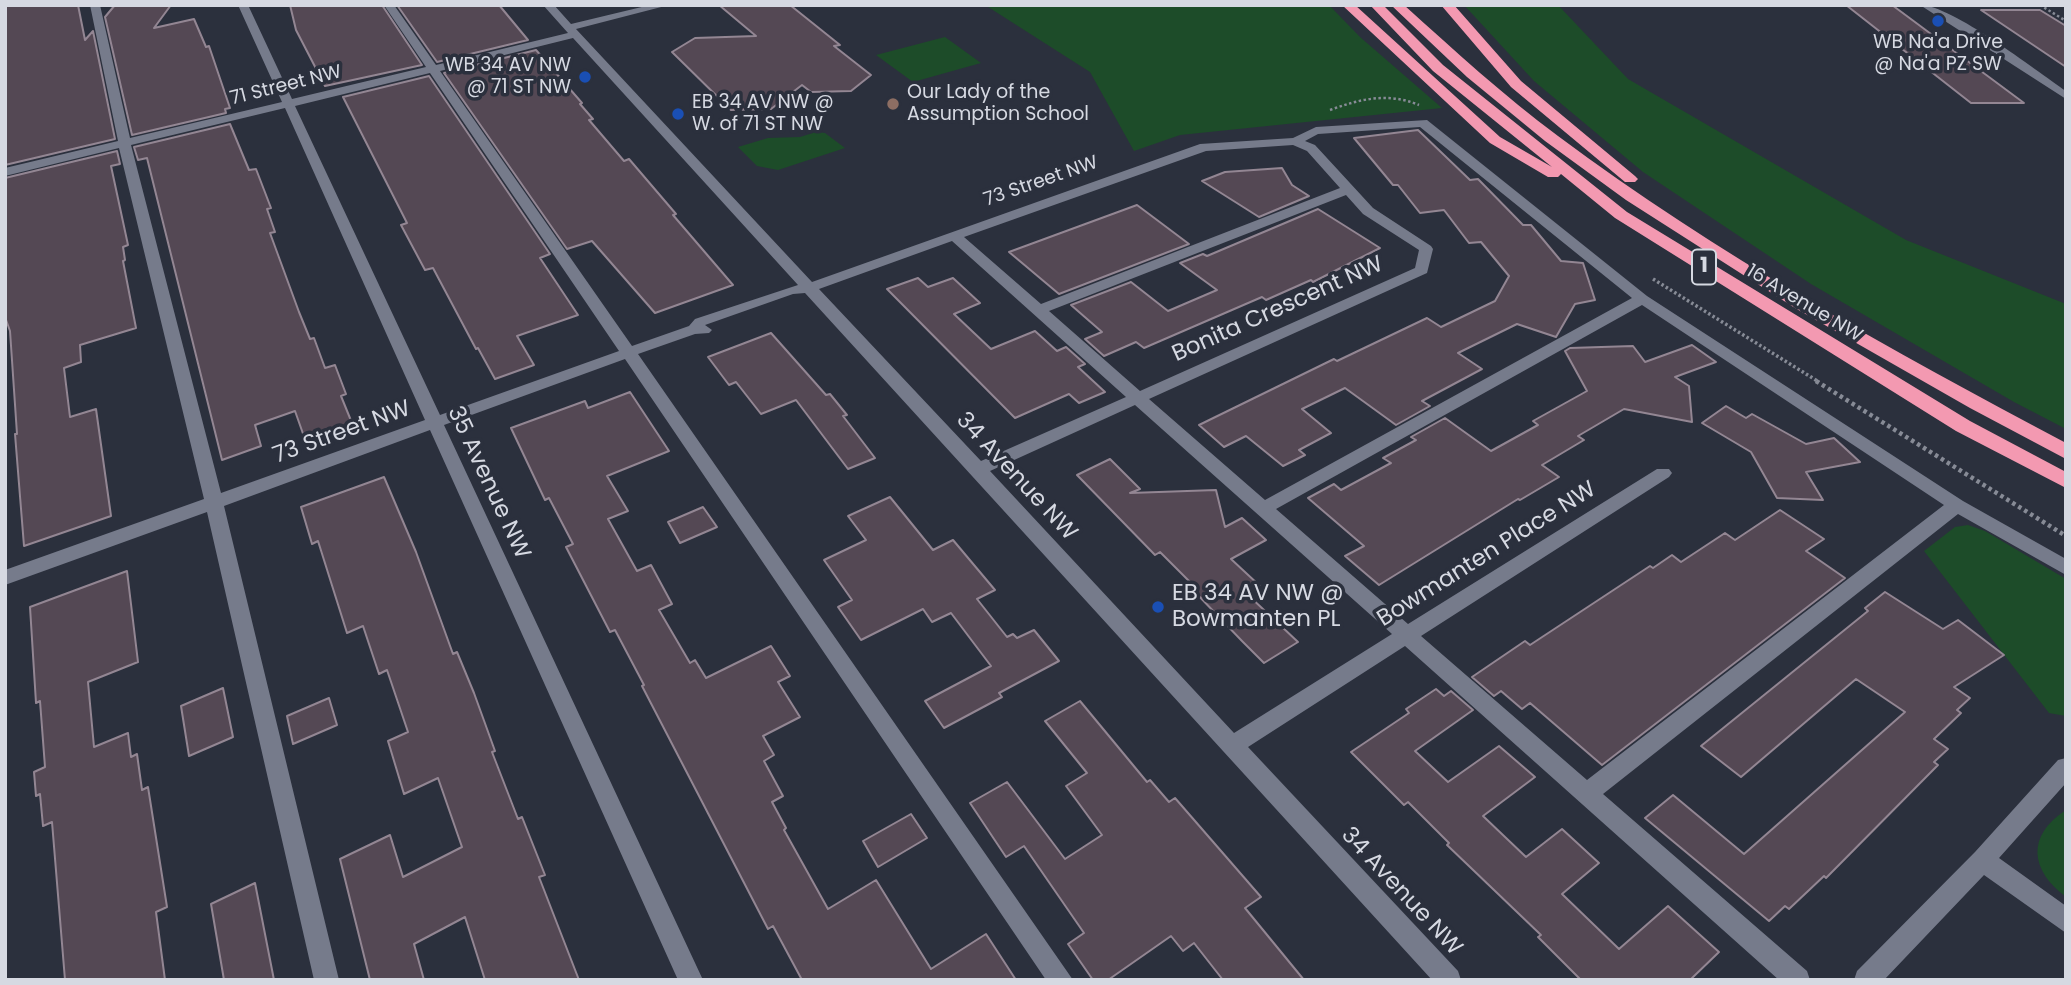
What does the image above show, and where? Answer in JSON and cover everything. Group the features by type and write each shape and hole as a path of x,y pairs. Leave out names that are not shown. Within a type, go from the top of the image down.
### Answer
{"highway":[{"path":"1348,5 1495,140 1621,215"},
{"name":"16 Avenue NW","path":"1376,5 1438,68 1621,215 1963,426 2066,481"},
{"name":"16 Avenue NW","path":"1397,5 1463,67 1527,121 1664,219 1849,335 2066,451"},
{"path":"1447,5 1516,84 1594,152 1665,205 1857,331 2066,451"}],"street":[{"path":"95,5 124,144 214,504 327,980"},
{"name":"35 Avenue NW","path":"243,5 691,980"},
{"path":"389,5 1061,980"},
{"name":"34 Avenue NW","path":"548,5 1449,980"},
{"name":"71 Street NW","path":"5,172 433,69 664,5"},
{"path":"1925,5 1960,25 2066,96"},
{"path":"1946,5 1960,25"},
{"name":"73 Street NW","path":"5,578 694,329 706,330 799,299 808,288 1203,147 1295,141 1316,131 1423,123 1642,299 1957,505 2066,568"},
{"name":"Bonita Crescent NW","path":"977,470 1422,270 1426,249 1368,211 1311,148 1295,141"},
{"path":"1039,310 1347,190"},
{"path":"953,235 1798,980"},
{"path":"1264,508 1642,299"},
{"name":"Bowmanten Place NW","path":"1231,746 1663,473"},
{"path":"1587,793 1957,505"},
{"path":"1866,980 1983,860 2066,767"},
{"path":"1983,860 2066,921"}],"path":[{"path":"2040,5 2066,22"},
{"path":"1326,111 1354,101 1383,96 1408,100 1421,106"},
{"path":"1645,274 2066,536"}],"green space":[{"path":"985,5 1329,5 1360,37 1442,108 1180,135 1134,151 1090,72"},
{"path":"1464,5 1558,5 1628,79 1906,240 2066,304 2066,429 2014,402 1811,284 1643,172 1534,81"},
{"path":"945,37 981,63 913,82 876,55"},
{"path":"816,132 825,133 845,148 778,170 757,166 738,147 768,138 800,137"},
{"path":"1968,525 1985,531 2066,579 2066,716 2049,713 1924,551 1955,527"},
{"path":"2066,810 2066,897 2045,876 2038,853 2044,831"}],"building":[{"path":"5,5 78,5 85,40 93,31 115,139 5,165"},
{"path":"115,5 171,5 154,28 194,19 206,47 209,46 230,108 225,109 226,113 132,135 105,17"},
{"path":"290,5 382,5 422,65 325,86 296,30"},
{"path":"397,5 499,5 528,40 437,62"},
{"path":"719,5 790,5 840,45 834,46 871,75 851,91 811,92 802,85 771,109 731,110 672,52 695,38 756,36"},
{"path":"1846,5 1892,5 2024,103 1971,103"},
{"path":"1981,10 2040,10 2066,26 2066,67"},
{"path":"536,50 582,103 580,104 593,119 589,120 624,161 629,159 733,285 655,313 592,241 567,249 444,73"},
{"path":"429,76 550,254 540,258 578,315 517,336 534,365 495,379 433,268 425,270 401,225 407,223 343,97"},
{"path":"230,124 249,170 256,169 271,208 267,209 275,232 270,233 310,339 314,338 325,368 335,365 346,394 341,396 354,428 307,445 295,411 255,425 261,446 222,460 147,158 138,160 134,147"},
{"path":"1418,130 1470,180 1478,179 1523,225 1531,225 1561,261 1583,263 1595,300 1575,304 1556,337 1517,324 1458,353 1482,369 1422,401 1430,406 1396,425 1345,388 1302,409 1331,433 1299,450 1305,455 1283,466 1246,436 1224,447 1199,425 1334,359 1337,361 1427,318 1441,327 1495,301 1509,276 1481,242 1469,243 1444,210 1420,213 1354,138"},
{"path":"117,151 120,164 111,166 128,245 123,247 123,261 136,328 80,345 81,362 64,368 70,417 96,409 111,516 24,546 10,331 5,317 5,178"},
{"path":"1282,168 1292,185 1309,196 1259,217 1202,181 1225,172"},
{"path":"1137,205 1189,244 1059,294 1009,252"},
{"path":"1318,209 1380,248 1313,282 1311,280 1266,300 1262,297 1144,348 1136,342 1104,356 1085,339 1102,332 1071,305 1131,282 1168,311 1217,290 1180,263 1203,254 1207,256"},
{"path":"918,278 928,287 953,278 980,303 954,314 991,349 1035,331 1057,351 1066,347 1085,364 1078,367 1105,392 1079,403 1069,394 1015,418 887,289"},
{"path":"771,333 826,395 830,394 875,458 848,469 796,400 761,414 736,382 729,385 708,357"},
{"path":"1692,345 1716,362 1675,377 1689,386 1692,422 1624,409 1578,436 1584,440 1542,465 1559,477 1518,499 1379,585 1345,556 1364,546 1308,498 1334,484 1341,490 1391,463 1383,458 1416,440 1411,437 1445,418 1491,451 1538,425 1533,421 1587,391 1565,351 1570,348 1633,346 1645,362"},
{"path":"630,392 669,451 607,476 628,511 608,519 637,571 651,565 672,604 659,610 690,663 695,660 706,678 771,646 790,676 778,682 800,717 763,736 774,755 764,761 783,796 772,802 786,828 784,830 828,909 876,880 931,969 986,934 1016,980 802,980 773,926 768,929 615,630 610,632 566,547 573,544 549,498 545,500 511,428 585,401 588,408"},
{"path":"1726,406 1746,418 1752,414 1806,444 1834,438 1860,462 1806,472 1823,500 1777,498 1751,452 1702,423"},
{"path":"1110,459 1140,489 1130,493 1216,490 1225,527 1242,518 1266,540 1231,559 1260,586 1247,594 1298,642 1264,663 1195,592 1198,590 1160,552 1155,555 1077,475"},
{"path":"384,477 416,552 453,654 457,652 474,693 495,751 492,752 518,819 522,817 545,875 539,877 579,980 485,980 465,917 414,944 424,980 370,980 340,859 390,835 403,877 462,847 438,778 404,794 388,741 408,732 387,670 379,674 363,626 347,633 318,541 312,544 301,507"},
{"path":"890,497 933,550 953,540 995,590 977,599 1007,637 1013,634 1017,638 1034,630 1059,661 999,693 1002,697 944,728 925,701 991,666 951,613 932,622 923,609 861,640 838,607 852,600 824,560 866,540 848,516"},
{"path":"703,507 717,527 680,543 668,522"},
{"path":"1780,510 1824,539 1806,551 1845,578 1602,765 1530,703 1522,709 1501,691 1494,696 1472,677 1525,641 1530,645 1650,566 1653,568 1672,555 1681,562 1725,533 1735,540"},
{"path":"127,571 138,662 88,682 94,747 128,733 131,757 137,754 142,790 148,787 167,907 156,912 165,980 65,980 52,822 43,826 40,794 36,796 34,772 45,767 40,701 36,703 30,607"},
{"path":"1885,592 1943,629 1958,620 2004,655 1954,687 1970,698 1957,710 1961,713 1934,739 1948,749 1934,762 1938,765 1826,878 1824,876 1789,909 1785,906 1769,921 1645,818 1673,795 1744,854 1905,712 1856,679 1741,777 1701,746 1868,611 1865,608"},
{"path":"223,688 233,737 189,756 181,706"},
{"path":"1436,689 1444,696 1451,691 1473,710 1415,751 1448,782 1499,746 1535,777 1483,816 1526,857 1562,829 1599,863 1562,894 1619,949 1668,906 1719,952 1690,980 1581,980 1538,937 1541,935 1447,845 1449,843 1408,802 1404,805 1351,752 1409,713 1406,709"},
{"path":"329,698 337,725 293,744 287,716"},
{"path":"1080,701 1147,782 1150,780 1169,802 1175,798 1261,897 1245,908 1304,980 1223,980 1194,943 1183,951 1171,936 1108,980 1093,980 1068,944 1084,933 1024,846 1006,857 970,803 1007,782 1065,859 1102,835 1066,786 1087,773 1045,721"},
{"path":"911,814 927,838 878,867 863,841"},
{"path":"255,883 274,980 224,980 211,904"}],"place":[{"name":"WB Na'a Drive @ Na'a PZ SW","path":"1938,21"},
{"name":"WB 34 AV NW @ 71 ST NW","path":"585,77"},
{"name":"Our Lady of the Assumption School","path":"893,104"},
{"name":"EB 34 AV NW @ W. of 71 ST NW","path":"678,114"},
{"name":"EB 34 AV NW @ Bowmanten PL","path":"1158,607"}]}
